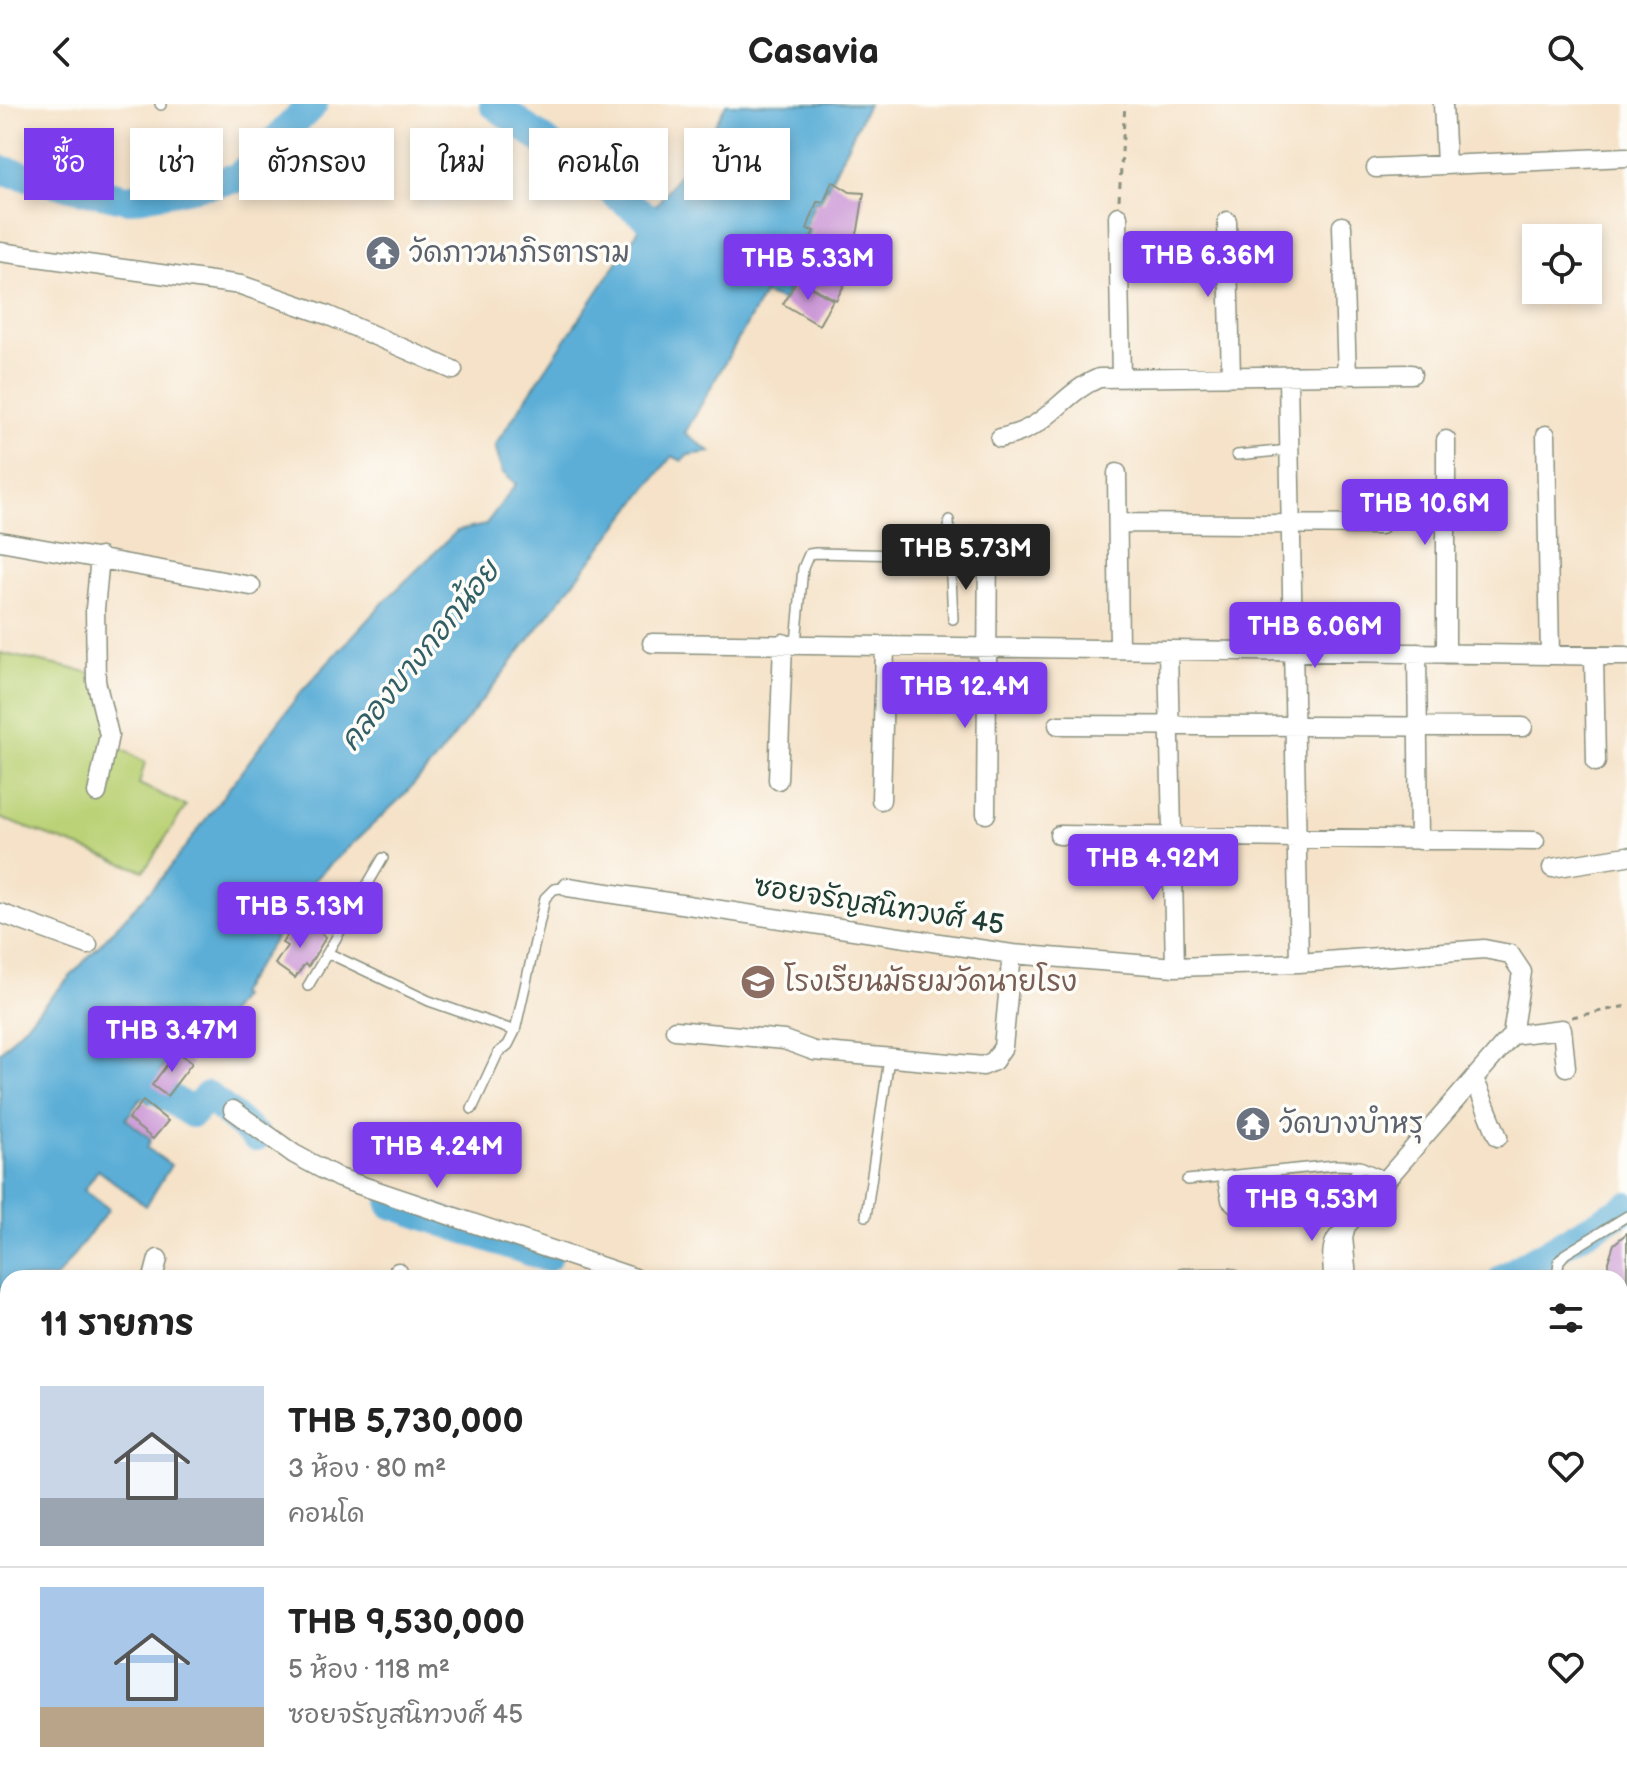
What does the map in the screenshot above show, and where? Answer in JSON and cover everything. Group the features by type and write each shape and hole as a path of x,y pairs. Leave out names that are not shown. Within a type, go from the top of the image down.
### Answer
{"street":[{"path":"1443,104 1446,164"},
{"path":"1376,168 1627,157"},
{"path":"1118,216 1121,378"},
{"path":"1227,221 1231,376"},
{"path":"1342,226 1347,376"},
{"path":"0,252 241,285 327,315 453,370"},
{"path":"1000,438 1031,430 1099,378 1288,378 1412,374"},
{"path":"1288,378 1299,963"},
{"path":"1546,435 1550,655"},
{"path":"1446,440 1446,654"},
{"path":"1117,473 1119,649"},
{"path":"1118,523 1380,525"},
{"path":"986,814 988,538"},
{"path":"0,541 251,586"},
{"path":"97,793 109,735 96,681 95,609 100,557"},
{"path":"652,643 1627,656"},
{"path":"778,780 789,643"},
{"path":"881,800 885,647"},
{"path":"1168,650 1175,967"},
{"path":"1417,653 1419,840"},
{"path":"1594,656 1596,762"},
{"path":"1058,725 1523,727"},
{"path":"1059,835 1535,841"},
{"path":"1552,868 1627,856"},
{"name":"ซอยจรัญสนิทวงศ์ 45","path":"568,887 1012,954 1175,967 1299,963 1500,950 1510,954 1522,972 1512,1035"},
{"path":"0,913 88,945"},
{"path":"675,1030 784,1040 814,1051 983,1066 994,1061 1005,1035 1012,954"},
{"path":"1333,1270 1332,1252 1336,1237 1343,1234 1512,1035 1562,1029 1566,1067"},
{"path":"1474,1078 1498,1137"},
{"path":"233,1110 294,1154 339,1178 611,1270"},
{"path":"1343,1234 1346,1270"},
{"path":"155,1270 158,1259"}],"lane":[{"path":"1237,455 1289,450"},
{"path":"949,520 953,619"},
{"path":"789,643 803,568 809,554 950,556"},
{"path":"308,986 383,858"},
{"path":"472,1109 498,1053 508,1045 515,1031 545,898 554,889 568,887"},
{"path":"328,953 429,1001 515,1031"},
{"path":"866,1216 889,1059"},
{"path":"1187,1180 1360,1166 1388,1178"},
{"path":"1222,1177 1227,1202 1238,1212 1303,1210 1332,1201 1345,1189 1360,1166"},
{"path":"1559,1270 1565,1254 1627,1216"}],"path":[{"path":"1118,216 1125,104"}],"green space":[{"path":"0,653 106,676 120,748 145,762 139,784 186,806 144,871 0,818"}],"water":[{"name":"คลองบางกอกน้อย","path":"726,104 868,104 821,200 815,201 805,228 811,231 793,274 796,276 783,301 764,294 685,433 711,452 688,455 682,461 672,456 434,762 402,797 316,878 238,994 241,996 199,1055 181,1042 151,1084 157,1089 149,1103 142,1097 126,1119 151,1139 147,1148 171,1165 146,1206 98,1170 84,1190 109,1209 62,1270 0,1270 0,1052 162,878 300,693 384,602 457,531 485,525 516,484 502,472 495,445 648,216 660,200 668,200 668,189 684,168 684,200 790,200 790,128 713,128"}],"building":[{"path":"832,181 850,192 864,193 858,230 844,274 804,251 814,231 807,229 817,202 824,202"},
{"path":"809,256 848,278 836,300 796,278"},
{"path":"797,280 833,300 819,325 783,304"},
{"path":"308,924 326,937 308,967 305,964 295,978 275,964 287,946 282,943 291,930 300,936"},
{"path":"177,1051 192,1063 167,1096 152,1085"},
{"path":"143,1101 168,1121 153,1139 128,1119"},
{"path":"1627,1233 1627,1270 1608,1270 1614,1244"}],"waterway":[{"path":"0,170 127,199 238,178 313,104"},
{"path":"494,104 679,241"},
{"path":"124,1067 192,1113 208,1096 256,1137"},
{"path":"392,1204 547,1257"},
{"path":"1518,1270 1627,1207"}],"place":[{"name":"วัดภาวนาภิรตาราม","path":"383,253"},
{"name":"โรงเรียนมัธยมวัดนายโรง","path":"758,982"},
{"name":"วัดบางบำหรุ","path":"1253,1124"}]}
